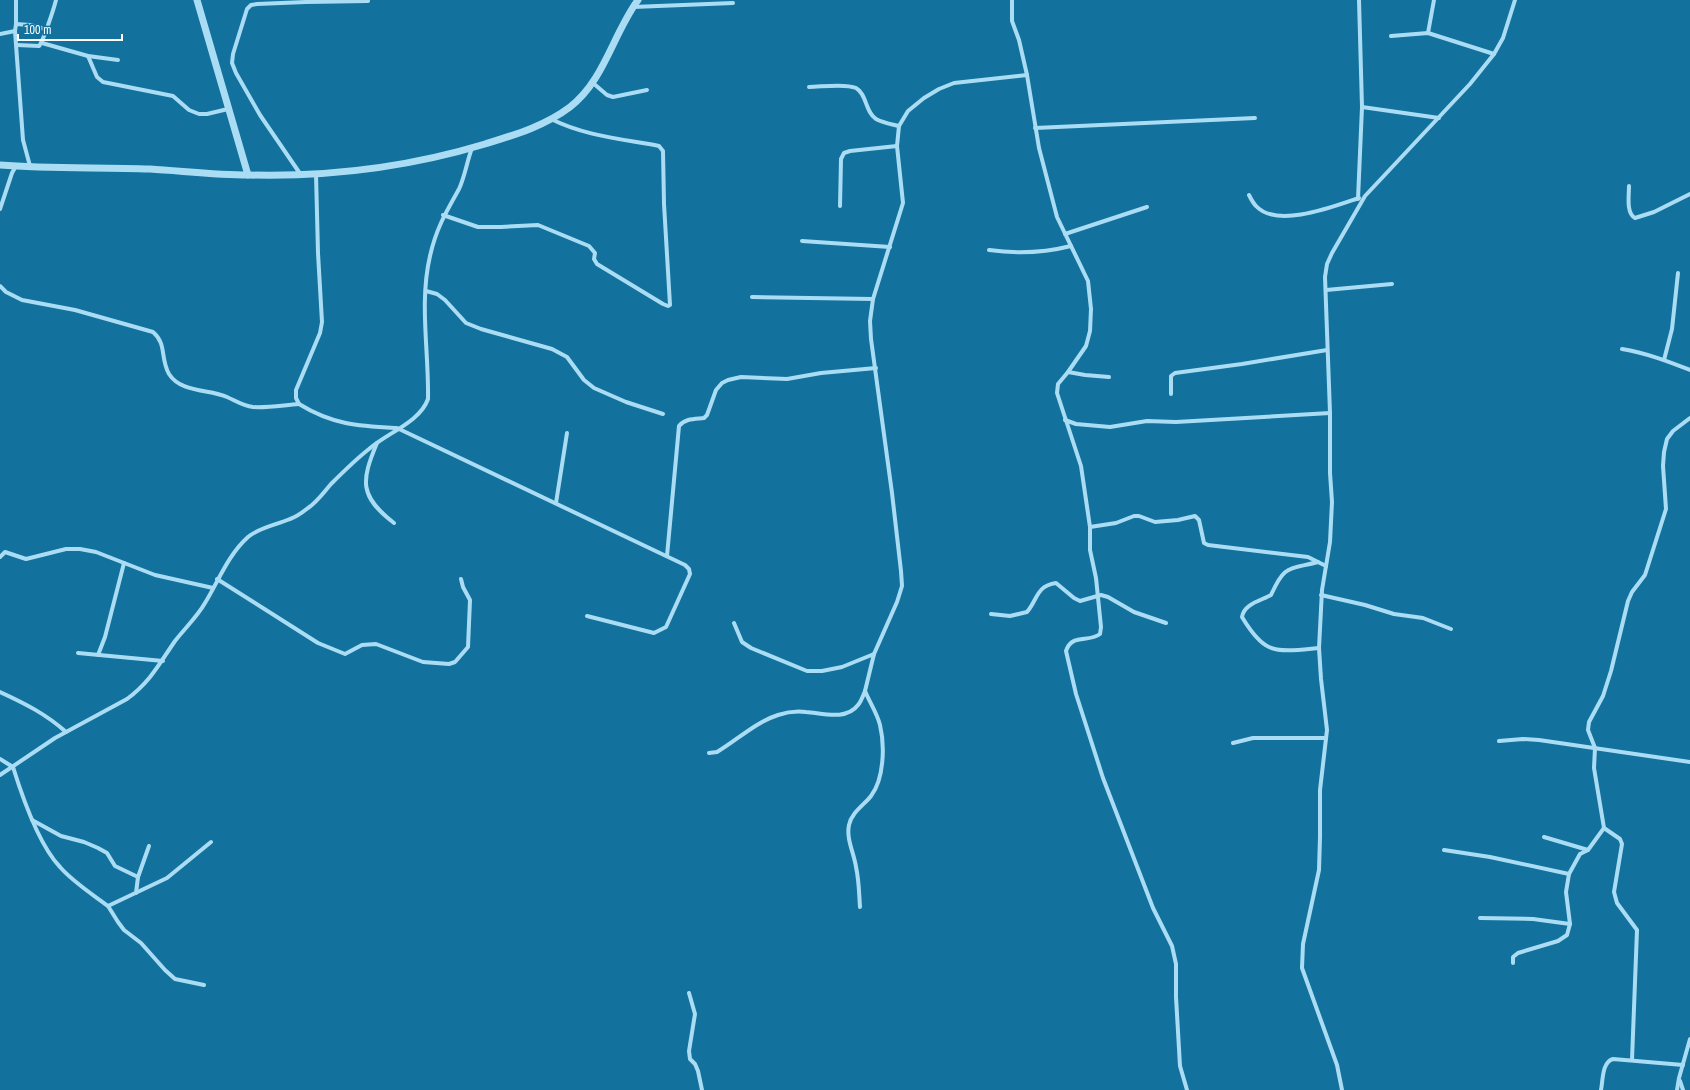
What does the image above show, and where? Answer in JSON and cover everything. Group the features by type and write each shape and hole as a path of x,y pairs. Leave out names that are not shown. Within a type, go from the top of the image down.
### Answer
{"street":[{"path":"16,0 15,31 23,140 30,166"},
{"path":"42,43 45,29 56,0"},
{"path":"197,0 248,175"},
{"path":"0,165 151,169 248,175 301,175 405,164 472,148 528,130 551,119 570,107 593,83 619,31 638,0"},
{"path":"1012,0 1012,20 1019,40 1035,128 1057,217 1088,281 1091,309 1090,331 1086,346 1058,384 1057,393 1081,466 1090,527 1090,550 1098,597 1100,634 1096,638 1074,640 1068,644 1066,651 1076,694 1103,778 1153,908 1172,946 1176,964 1176,997 1180,1066 1187,1090"},
{"path":"1358,199 1362,107 1359,0"},
{"path":"1428,33 1434,0"},
{"path":"1342,1090 1332,1051 1302,968 1303,944 1319,870 1320,790 1327,730 1319,648 1321,595 1330,542 1332,502 1325,278 1327,264 1366,196 1470,84 1494,54 1503,38 1515,0"},
{"path":"301,175 260,115 236,73 232,63 233,54 247,9 251,5 256,4 368,1"},
{"path":"633,7 733,3"},
{"path":"16,24 30,25 45,29"},
{"path":"0,34 15,31"},
{"path":"1390,36 1428,33 1494,54"},
{"path":"17,45 38,46 42,43 88,56 118,60"},
{"path":"88,56 97,77 103,82 173,96 189,110 199,114 207,114 228,109"},
{"path":"709,753 717,752 761,723 777,715 791,712 829,715 844,714 852,711 859,705 865,691 874,654 897,602 902,586 892,493 870,321 873,299 903,202 897,146 899,126 908,111 939,88 954,84 1026,75"},
{"path":"593,83 607,95 613,97 647,90"},
{"path":"810,87 848,86 856,88 862,94 871,114 875,118 886,124 899,126"},
{"path":"1362,107 1439,118"},
{"path":"1035,128 1255,118"},
{"path":"444,215 478,226 501,227 538,224 589,246 594,253 594,259 597,264 663,304 668,306 670,305 664,204 663,151 659,146 603,137 566,127 551,119"},
{"path":"840,206 841,159 844,153 897,146"},
{"path":"0,775 66,732 128,699 148,682 175,641 197,615 238,546 250,536 262,529 291,519 310,507 351,463 377,442 418,415 426,406 428,399 426,361 426,291 430,256 444,215 459,188 472,148"},
{"path":"0,209 12,172 16,166"},
{"path":"299,404 296,398 296,390 320,333 322,322 318,253 316,174"},
{"path":"1629,186 1630,212 1635,218 1654,212 1690,194"},
{"path":"1249,196 1256,206 1264,212 1285,216 1305,214 1366,196"},
{"path":"1065,234 1147,207"},
{"path":"802,241 890,247"},
{"path":"989,250 1015,253 1049,251 1071,246"},
{"path":"1664,360 1672,329 1678,273"},
{"path":"1326,290 1392,284"},
{"path":"0,286 6,292 22,300 75,310 153,332 161,342 164,360 169,374 176,381 192,389 226,396 244,406 254,407 299,404 333,421 344,424 364,427 397,428 667,556 685,565 689,569 690,574 666,627 654,633 587,616"},
{"path":"426,291 437,294 445,300 466,322 481,329 552,349 566,357 584,380 594,388 626,402 663,414"},
{"path":"752,298 873,299"},
{"path":"1622,349 1664,360 1690,370"},
{"path":"1170,394 1170,380 1171,376 1175,373 1327,350"},
{"path":"667,556 679,426 682,422 704,418 707,415 716,390 722,383 728,380 741,378 787,379 821,373 876,368"},
{"path":"1068,372 1109,377"},
{"path":"1065,420 1076,424 1110,427 1148,421 1176,422 1330,413"},
{"path":"1513,963 1513,957 1518,953 1558,941 1567,935 1570,924 1566,892 1569,874 1580,854 1588,850 1604,828 1594,768 1595,748 1588,730 1589,722 1603,696 1628,601 1632,592 1645,575 1666,509 1663,466 1667,439 1673,431 1690,418"},
{"path":"556,503 566,433"},
{"path":"377,442 369,461 366,480 367,493 372,503 382,514 394,523"},
{"path":"1090,527 1116,522 1134,516 1155,522 1178,520 1195,516 1199,520 1204,543 1208,545 1308,557 1326,566"},
{"path":"0,557 5,552 8,552 26,559 66,549 80,549 96,552 155,575 213,588"},
{"path":"1318,562 1289,569 1276,582 1271,595 1253,603 1246,608 1242,617 1250,629 1268,647 1274,649 1294,650 1319,648"},
{"path":"98,655 106,637 124,563"},
{"path":"217,579 318,643 338,653 345,654 362,645 376,644 424,662 449,664 455,662 462,656 468,647 470,600 463,587 461,579"},
{"path":"991,614 1010,616 1027,612 1036,596 1043,588 1049,584 1056,583 1080,601 1101,595 1108,597 1134,612 1166,623"},
{"path":"1321,595 1365,605 1394,614 1423,618 1451,629"},
{"path":"734,623 742,642 750,648 808,671 822,671 842,666 874,654"},
{"path":"78,653 163,660"},
{"path":"860,907 856,866 848,833 849,823 854,814 871,795 879,783 882,772 882,740 880,726 876,712 865,691"},
{"path":"0,692 35,709 52,720 66,732"},
{"path":"1233,743 1253,738 1326,738"},
{"path":"1499,741 1522,738 1690,762"},
{"path":"0,759 13,766 32,819 45,845 59,867 108,906 124,930 141,943 164,970 175,979 204,985"},
{"path":"32,819 61,836 84,842 98,848 107,853 115,866 138,877"},
{"path":"1604,828 1620,839 1622,844 1614,899 1637,930 1632,1060"},
{"path":"1544,837 1588,850"},
{"path":"108,906 167,878 211,842"},
{"path":"136,893 138,877 149,846"},
{"path":"1444,850 1569,874"},
{"path":"1480,918 1533,919 1570,924"},
{"path":"689,993 695,1014 689,1051 690,1059 695,1064 698,1071 702,1090"},
{"path":"1678,1090 1679,1078 1690,1039"},
{"path":"1601,1090 1605,1064 1609,1060 1632,1060 1683,1065"},
{"path":"1679,1078 1683,1090"}]}
